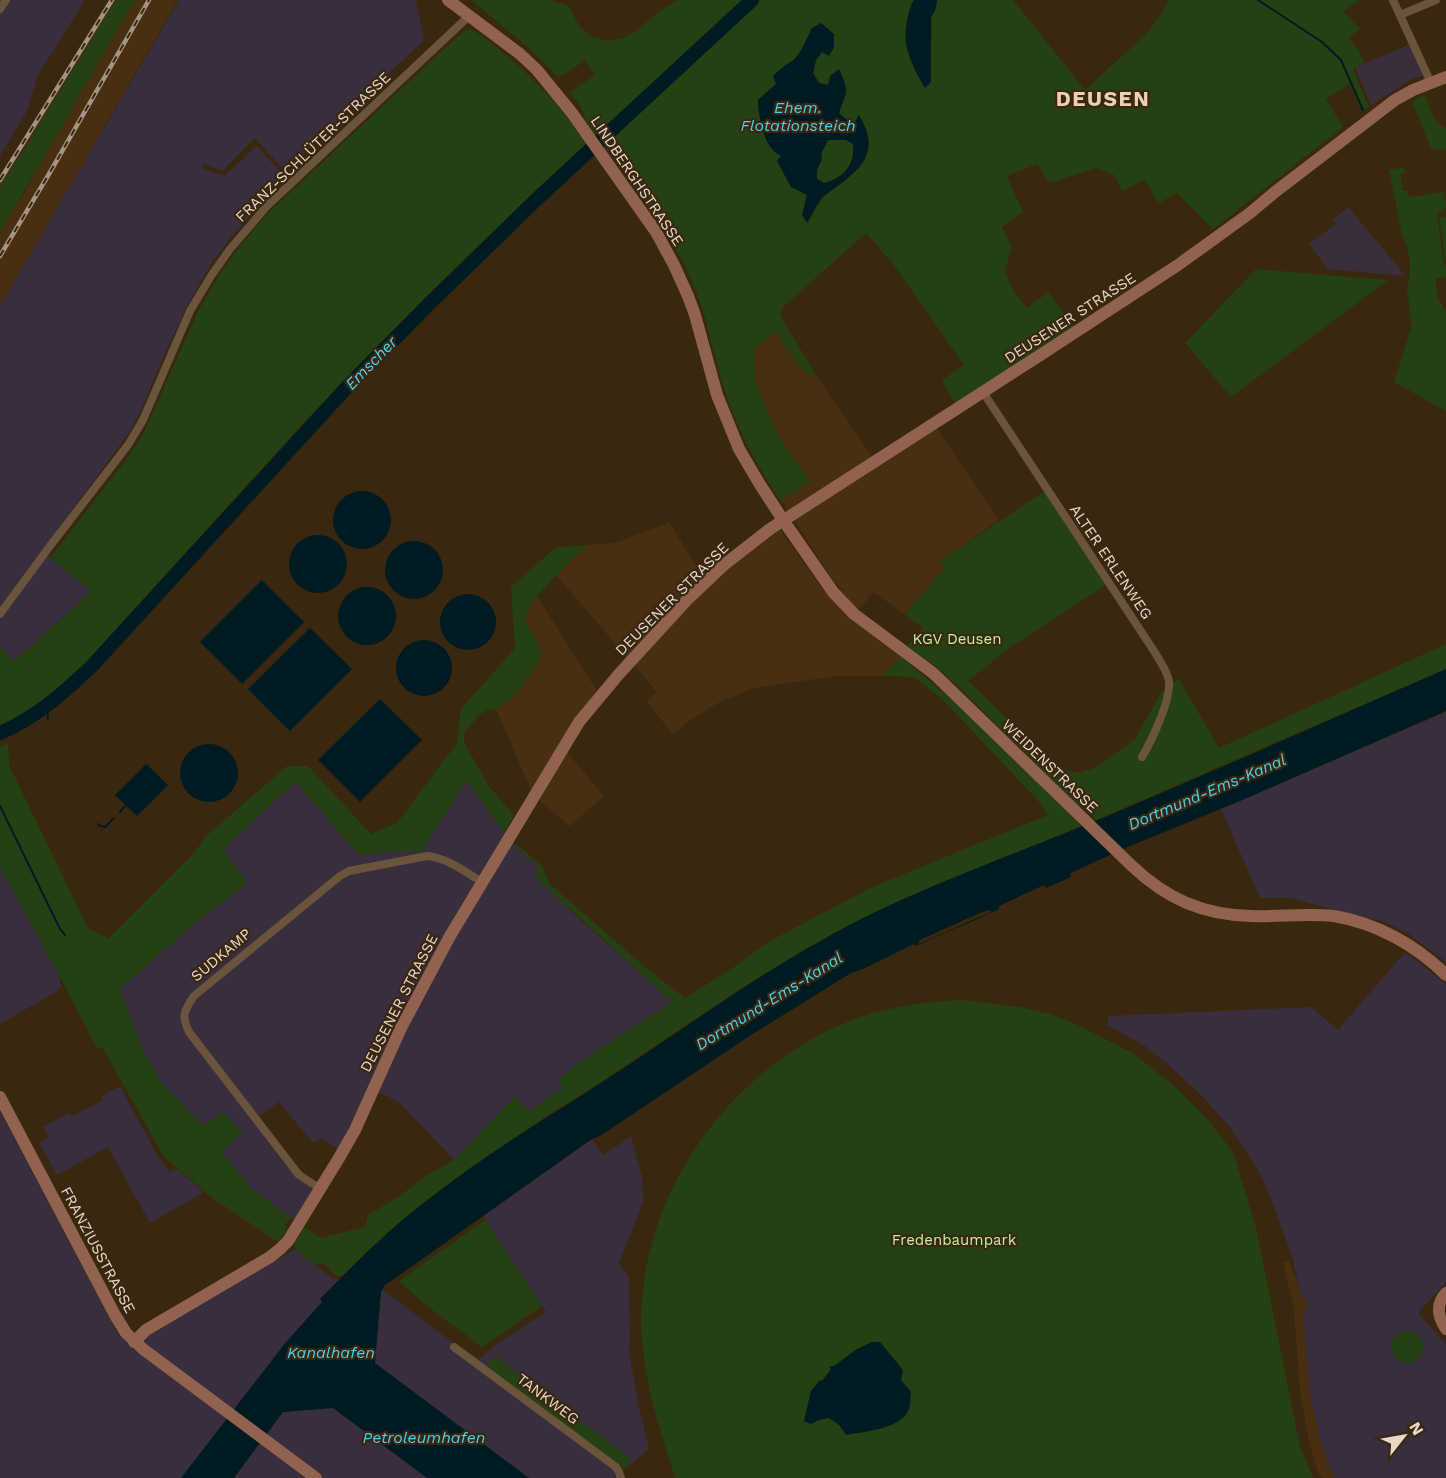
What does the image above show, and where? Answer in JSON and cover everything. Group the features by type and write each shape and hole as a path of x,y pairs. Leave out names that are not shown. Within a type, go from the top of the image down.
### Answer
{"street":[{"path":"0,9 6,0"},
{"name":"LINDBERGHSTRASSE","path":"448,0 520,54 543,78 580,124 656,232 674,265 695,315 717,395 733,434 748,465 783,520"},
{"path":"1393,0 1431,83"},
{"path":"1400,15 1436,0"},
{"name":"FRANZ-SCHLÜTER-STRASSE","path":"0,614 128,445 143,420 190,311 230,249 267,206 470,16"},
{"name":"DEUSENER STRASSE","path":"135,1342 146,1330 280,1249 288,1241 355,1130 413,1005 450,936 579,722 618,674 708,579 745,547 783,520 1100,316 1210,242 1395,100 1446,78"},
{"name":"ALTER ERLENWEG","path":"982,392 1154,651 1168,676 1169,688 1163,710 1142,757"},
{"name":"WEIDENSTRASSE","path":"783,520 829,586 849,610 933,673 1144,878 1171,897 1209,911 1230,915 1316,915 1336,917 1373,927 1417,950 1446,975"},
{"name":"SUDKAMP","path":"321,1189 299,1175 189,1032 184,1021 185,1009 194,996 215,978 349,871 427,856 448,862 482,882"},
{"name":"FRANZIUSSTRASSE","path":"0,1097 126,1333 316,1478"},
{"path":"1446,1293 1438,1311 1446,1329"},
{"name":"TANKWEG","path":"454,1347 616,1467 621,1478"}],"shaded area":[{"path":"0,0 85,0 37,77 27,111 0,156"},
{"path":"108,0 116,0 0,187 0,174 27,134"},
{"path":"135,0 178,0 0,306 0,231"},
{"path":"179,0 416,0 424,40 285,171 255,138 222,171 204,163 202,168 225,176 256,146 287,178 234,234 212,262 187,306 129,433 47,544 50,558 93,590 14,661 0,648 0,306"},
{"path":"1410,44 1422,76 1410,80 1371,105 1355,68"},
{"path":"1348,207 1404,276 1328,269 1309,244 1336,224 1333,219"},
{"path":"775,331 793,358 807,373 816,375 875,461 934,424 999,520 940,561 945,568 904,614 874,592 858,610 854,607 831,577 780,500 810,482 780,438 755,381 754,349"},
{"path":"669,522 706,582 777,525 820,586 855,622 901,657 882,676 837,676 754,688 718,703 690,720 673,734 646,701 657,692 556,575 587,545 615,543"},
{"path":"537,596 602,699 581,723 566,751 604,796 570,826 540,801 529,786 496,709 519,690 541,650 525,620"},
{"path":"1446,712 1446,962 1409,934 1385,922 1290,898 1260,898 1221,809"},
{"path":"466,779 514,845 539,867 553,893 673,1002 580,1062 559,1080 564,1088 530,1111 515,1096 454,1160 399,1102 381,1093 369,1093 340,1151 322,1138 313,1143 279,1102 258,1117 302,1172 320,1184 297,1222 252,1189 221,1152 222,1112 203,1126 162,1083 146,1056 119,989 195,923 246,883 223,850 296,781 360,855 422,851"},
{"path":"0,867 58,973 61,986 59,990 0,1024"},
{"path":"1405,952 1446,984 1446,1282 1418,1313 1446,1344 1446,1478 1334,1478 1321,1442 1310,1393 1303,1311 1309,1308 1299,1287 1292,1256 1264,1181 1230,1127 1203,1097 1168,1064 1142,1044 1107,1025 1108,1016 1311,1007 1338,1030"},
{"path":"120,1086 157,1155 170,1173 177,1169 204,1192 150,1223 108,1147 57,1175 39,1142 48,1138 43,1127 69,1113 72,1116 103,1100 101,1097"},
{"path":"0,1111 118,1334 131,1346 295,1249 332,1278 386,1292 455,1344 479,1359 546,1312 483,1216 592,1139 603,1155 631,1136 642,1176 643,1201 619,1264 629,1277 630,1345 628,1346 649,1449 620,1473 625,1478 0,1478"},
{"path":"1289,1261 1309,1308 1310,1393 1321,1442 1334,1478 1322,1478 1318,1472 1308,1438 1300,1392 1294,1311 1283,1262"}],"green space":[{"path":"116,0 135,0 0,231 0,187"},
{"path":"471,0 550,0 569,6 579,26 592,37 608,41 637,31 677,0 914,0 911,3 930,51 931,18 937,0 1013,0 1085,90 1145,35 1169,0 1359,0 1343,12 1360,29 1349,38 1365,63 1353,69 1369,107 1362,111 1350,84 1326,99 1343,127 1213,229 1177,193 1159,203 1144,180 1123,191 1114,175 1096,168 1049,183 1037,164 1007,176 1023,212 1002,227 1012,247 1005,272 1015,293 1027,308 1048,292 1077,331 958,408 942,380 964,365 893,264 866,233 783,307 780,315 816,375 807,374 775,331 754,349 755,381 772,422 780,438 810,482 780,500 740,430 723,385 693,284 671,240 644,199 585,120 581,107 570,92 595,75 585,60 565,74 557,76 529,48","holes":["812,28 823,52 816,60 813,73 819,83 846,92 839,113 848,121 856,122 858,115 865,161 823,197 807,223 802,215 807,195 781,156 768,142 758,110 758,100 776,84 784,66 794,60"]},
{"path":"469,29 484,37 534,80 567,117 587,144 456,268 305,421 72,678 36,706 34,711 15,722 0,727 0,648 15,661 92,591 50,558 125,461 143,434 199,309 225,266 269,212 445,48"},
{"path":"1425,95 1435,119 1446,128 1446,150 1431,149 1412,101"},
{"path":"828,140 846,140 853,144 853,152 847,170 837,178 824,183 817,179 817,170"},
{"path":"1404,167 1405,173 1400,174 1403,191 1408,191 1409,197 1444,192 1446,206 1443,212 1437,213 1446,277 1436,279 1437,296 1446,313 1446,411 1394,382 1411,328 1407,290 1410,261 1402,235 1389,170"},
{"path":"1446,217 1446,262 1439,218"},
{"path":"1256,269 1388,280 1231,397 1185,343"},
{"name":"KGV Deusen","path":"1046,490 1109,583 1012,646 968,681 1040,750 1065,770 1078,773 1097,767 1135,739 1161,693 1179,679 1219,748 1446,644 1446,669 1096,820 1083,805 1078,806 960,688 937,667 907,646 923,628 904,614 945,568 940,561"},
{"path":"587,545 532,602 525,620 541,650 540,660 513,696 496,709 487,710 479,715 464,733 464,742 488,785 514,816 504,833 466,780 422,851 359,855 295,781 223,850 247,883 195,923 120,989 146,1056 162,1083 203,1126 223,1111 242,1132 222,1152 252,1189 291,1218 285,1225 287,1229 278,1242 215,1200 164,1157 102,1047 97,1049 0,867 0,746 8,743 9,765 88,928 108,939 195,852 205,837 287,766 308,766 371,834 397,823 457,743 461,709 515,648 511,587 555,548"},
{"path":"901,657 994,738 1081,826 896,903 805,949 554,1111 429,1199 383,1238 344,1276 336,1276 324,1264 314,1264 295,1249 295,1242 304,1227 321,1238 365,1227 368,1215 454,1160 515,1096 530,1111 563,1088 559,1080 580,1062 672,1002 535,877 538,867 514,845 515,843 543,867 549,883 645,967 685,998 770,941 872,887 1048,815 1040,803 943,700 914,677 882,676"},
{"name":"Fredenbaumpark","path":"961,1000 1020,1007 1050,1014 1074,1023 1131,1052 1172,1084 1207,1119 1233,1152 1256,1228 1300,1446 1313,1478 675,1478 647,1377 642,1342 643,1291 652,1241 670,1194 695,1149 726,1108 763,1073 805,1043 850,1021 877,1012 918,1004"},
{"path":"485,1220 542,1306 482,1347 427,1306 399,1281"},
{"path":"1407,1331 1419,1335 1423,1347 1419,1359 1407,1363 1395,1359 1391,1347 1395,1335"},
{"path":"497,1355 498,1359 629,1457 631,1456 624,1470 487,1366 490,1360"}],"water":[{"path":"914,0 937,0 931,18 931,82 925,88 913,66 906,43 907,21"},
{"name":"Ehem. Flotationsteich","path":"821,23 834,34 834,47 829,56 822,52 816,60 813,73 819,83 828,85 830,76 839,69 846,90 839,113 848,121 855,122 859,115 865,126 869,144 859,167 824,196 807,223 802,215 807,195 791,187 777,161 781,156 769,146 760,119 758,100 776,84 773,76 794,60 812,28","holes":["828,140 846,140 853,144 852,158 847,170 831,181 824,183 817,179 821,154"]},
{"path":"356,491 368,491 383,499 391,514 391,526 383,541 368,549 356,549 341,541 333,526 333,514 341,499"},
{"path":"312,535 324,535 339,543 347,558 347,570 339,585 324,593 312,593 297,585 289,570 289,558 297,543"},
{"path":"408,541 420,541 435,549 443,564 443,576 435,591 420,599 408,599 393,591 385,576 385,564 393,549"},
{"path":"262,580 304,622 242,684 200,642"},
{"path":"361,587 373,587 388,595 396,610 396,622 388,637 373,645 361,645 346,637 338,622 338,610 346,595"},
{"path":"468,594 479,596 488,602 494,611 496,622 494,633 488,642 479,648 468,650 457,648 448,642 442,633 440,622 442,611 448,602 457,596"},
{"path":"310,628 352,669 290,731 248,689"},
{"path":"424,640 444,648 452,668 444,688 424,696 404,688 396,668 404,648"},
{"path":"1446,669 1446,711 1240,801 1123,849 1073,872 1070,874 1071,877 1046,888 1044,885 960,927 916,946 914,944 851,973 592,1139 384,1286 381,1292 375,1363 529,1478 427,1478 333,1408 283,1412 234,1478 181,1478 286,1342 322,1302 320,1299 401,1222 483,1159 611,1077 749,984 820,941 888,906 1110,815"},
{"path":"380,699 422,740 360,802 318,760"},
{"path":"203,744 215,744 230,752 238,767 238,779 230,794 215,802 203,802 188,794 180,779 180,767 188,752"},
{"path":"146,764 168,785 137,816 115,795"},
{"path":"872,1342 880,1342 903,1370 901,1380 911,1392 909,1409 904,1417 880,1429 846,1435 839,1425 829,1418 811,1424 804,1421 811,1391 820,1380 822,1381 831,1369 829,1368"}],"pier":[{"path":"990,910 991,912 919,944 918,942 982,912"}],"waterway":[{"name":"Emscher","path":"0,733 37,712 91,667 348,386 431,302 537,199 752,0"},
{"path":"1258,0 1322,42 1341,60 1363,110"},
{"path":"47,706 48,720"},
{"path":"120,812 126,805"},
{"path":"0,806 65,935"},
{"path":"98,824 105,827 114,818"}],"railway":[{"path":"0,180 112,0"},
{"path":"0,256 149,0"}],"district":[{"name":"DEUSEN","path":"1103,98"}],"water label":[{"name":"Dortmund-Ems-Kanal","path":"1207,792"},
{"name":"Dortmund-Ems-Kanal","path":"769,1001"},
{"name":"Kanalhafen","path":"331,1352"},
{"name":"Petroleumhafen","path":"424,1437"}]}
